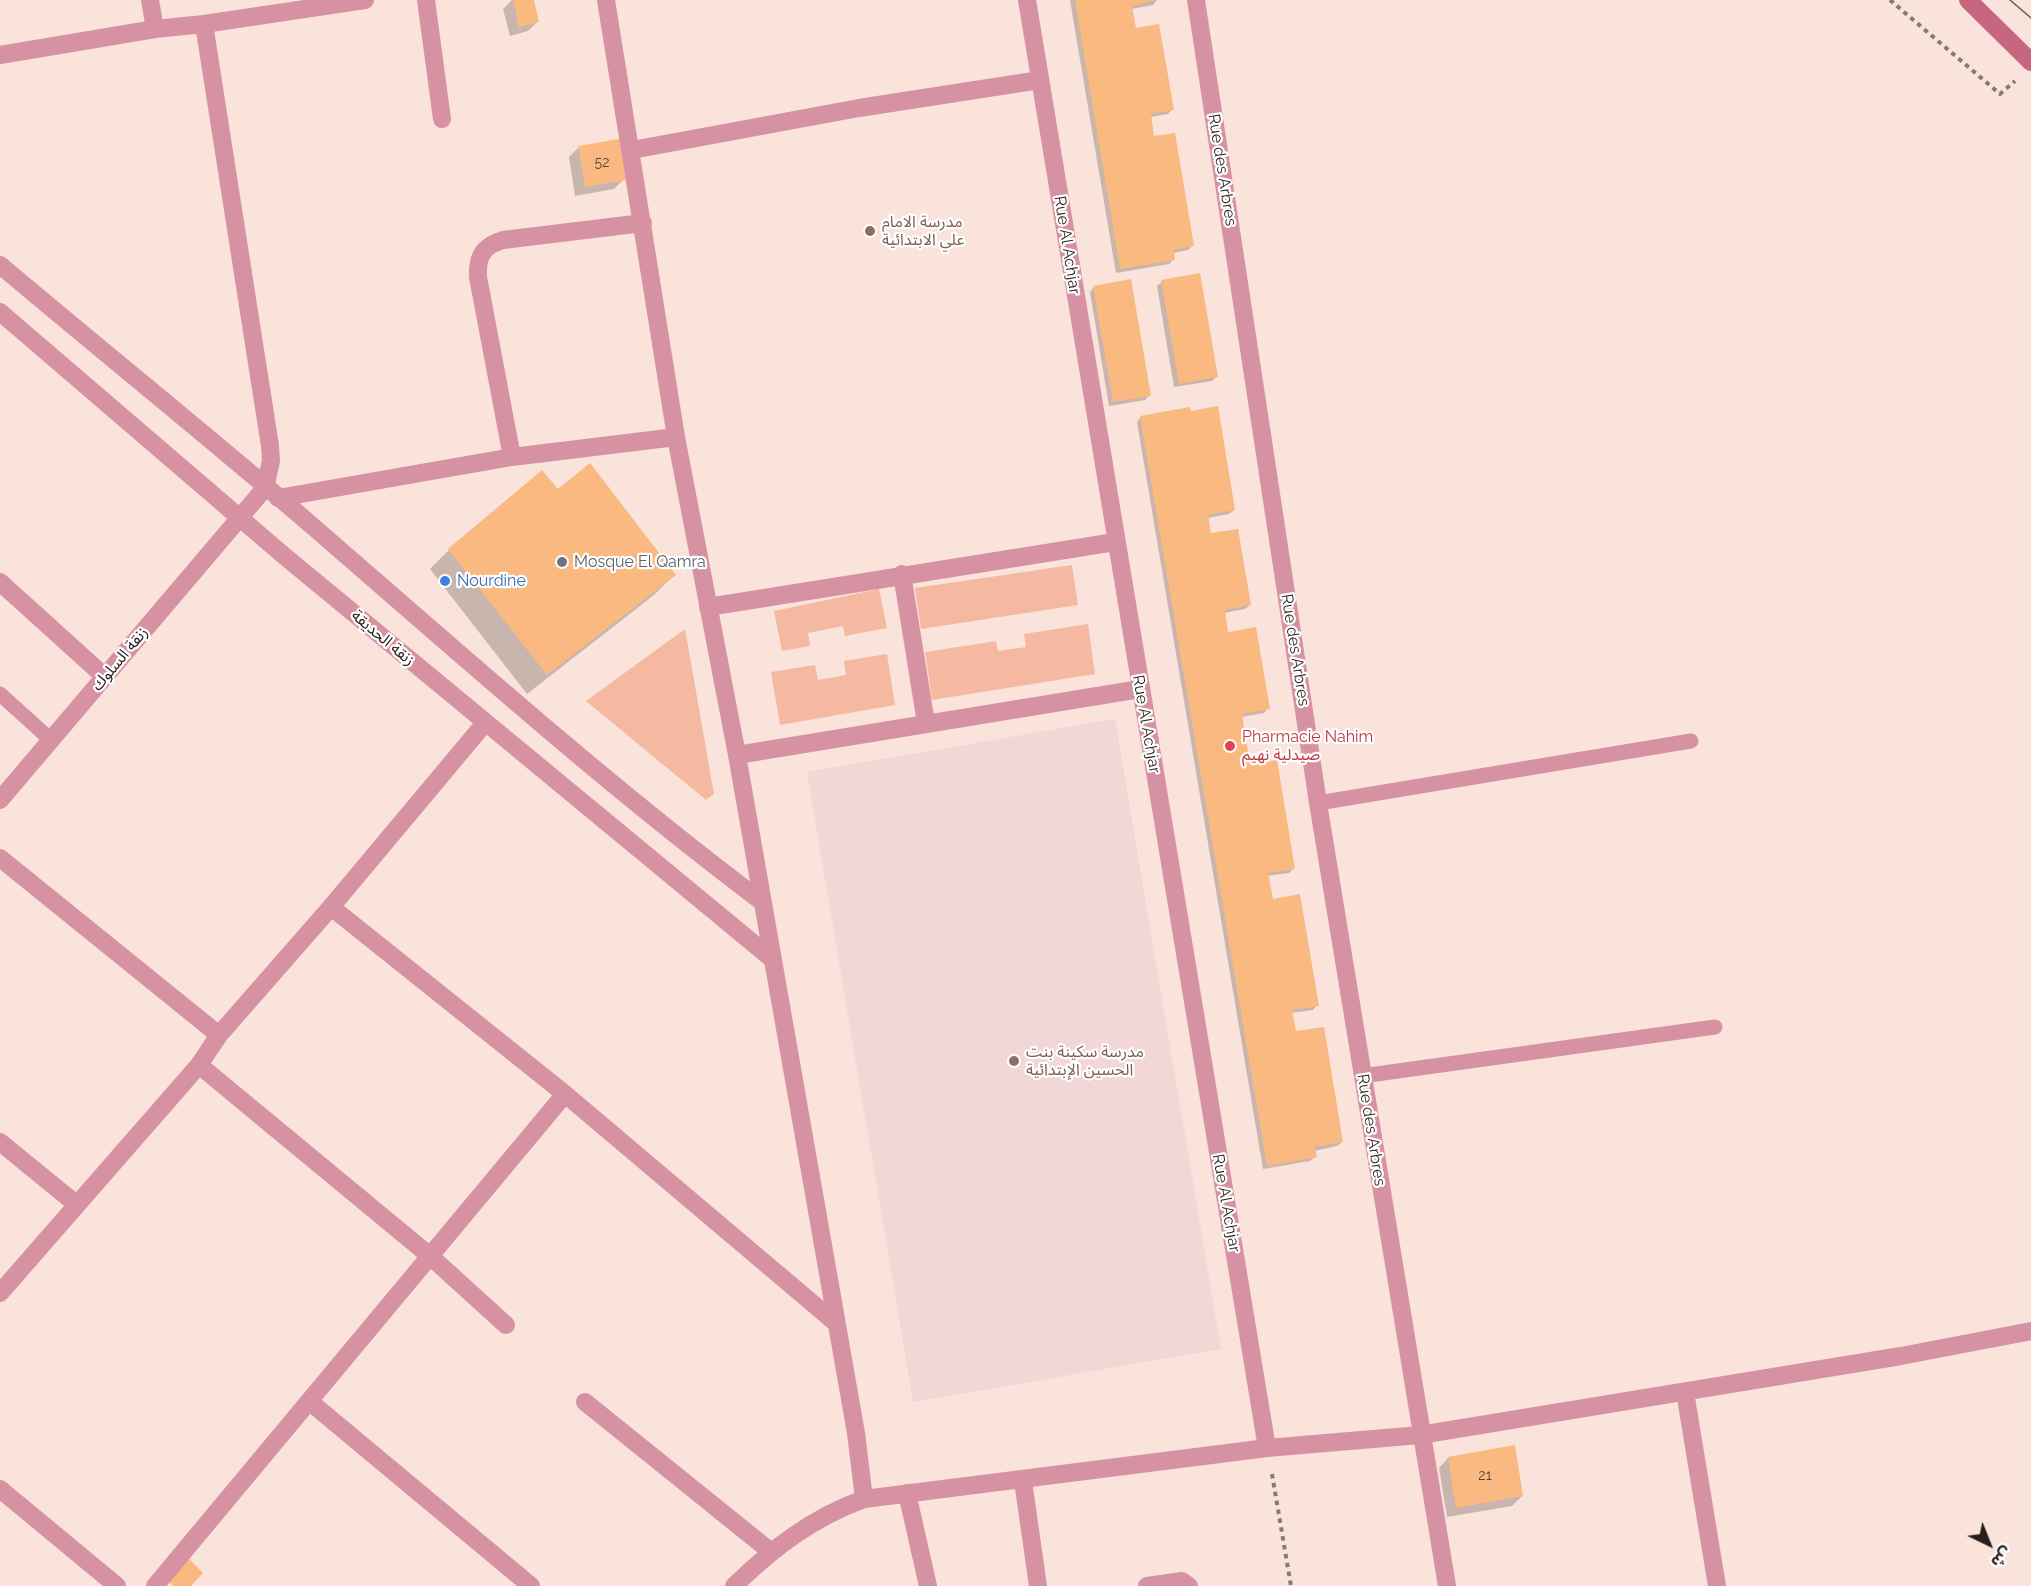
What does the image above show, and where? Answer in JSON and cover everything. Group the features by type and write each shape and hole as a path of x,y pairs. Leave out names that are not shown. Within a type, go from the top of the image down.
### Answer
{"main road":[{"path":"1968,0 2031,62"}],"street":[{"path":"150,0 155,29"},
{"path":"0,55 155,29 204,24 335,2 365,0"},
{"path":"426,0 442,119"},
{"path":"606,0 632,150 676,437 737,755 862,1466 864,1499"},
{"name":"Rue Al Achjar","path":"1026,0 1267,1448"},
{"name":"Rue des Arbres","path":"1196,0 1318,803 1420,1435 1447,1586"},
{"path":"204,24 270,446 271,493"},
{"path":"632,150 860,108 1040,80"},
{"path":"512,457 478,277 480,254 486,248 503,240 643,223"},
{"path":"0,266 271,493 478,672 693,849 761,901"},
{"name":"زنقة الحديقة","path":"0,312 238,517 484,723 771,958"},
{"path":"271,493 512,457 676,437"},
{"name":"زنقة السلوك","path":"0,800 238,517 271,493"},
{"path":"708,607 902,574 1115,542"},
{"path":"902,574 926,723"},
{"path":"0,582 105,677"},
{"path":"737,755 1140,689"},
{"path":"0,1293 199,1065 219,1035 331,908 484,723"},
{"path":"0,858 219,1035"},
{"path":"331,908 565,1094 837,1324"},
{"path":"199,1065 430,1256 506,1325"},
{"path":"155,1586 565,1094"},
{"path":"0,1142 76,1204"},
{"path":"734,1586 770,1551 832,1511 864,1499 1023,1481 1267,1448 1420,1435 1685,1392 2031,1331"},
{"path":"1685,1392 1717,1586"},
{"path":"309,1401 531,1586"},
{"path":"585,1402 770,1551"},
{"path":"1023,1481 1038,1586"},
{"path":"0,1489 117,1586"},
{"path":"907,1493 920,1540 928,1586"},
{"path":"1147,1586 1182,1581 1189,1586"}],"lane":[{"path":"0,694 51,740"},
{"path":"1318,803 1691,741"},
{"path":"1362,1076 1714,1027"}],"path":[{"path":"1890,0 2000,94 2017,79"},
{"path":"1267,1448 1291,1586"}],"shaded area":[{"path":"1072,565 1078,605 921,629 915,588"},
{"path":"879,589 887,628 845,636 843,626 808,633 810,646 782,651 774,611"},
{"path":"1088,624 1095,674 932,700 925,652 996,641 998,651 1026,647 1024,634"},
{"path":"685,629 714,794 706,800 586,701"},
{"path":"887,654 895,705 780,725 771,672 815,665 818,680 846,675 844,661"},
{"name":"مدرسة سكينة بنت الحسين الإبتدائية","path":"1115,719 1221,1349 913,1402 807,772"}],"building":[{"path":"513,0 534,0 539,22 519,27"},
{"path":"1075,0 1156,0 1132,6 1136,28 1159,24 1174,110 1151,114 1154,136 1175,133 1194,246 1174,250 1175,260 1120,269"},
{"path":"619,139 626,180 585,187 578,146"},
{"path":"1200,273 1218,377 1179,384 1161,280"},
{"path":"1131,279 1151,396 1113,402 1093,286"},
{"path":"1218,406 1235,510 1208,515 1211,533 1238,529 1251,605 1225,610 1228,632 1256,627 1270,709 1242,714 1250,764 1277,760 1295,869 1268,873 1273,899 1300,894 1319,1006 1292,1010 1296,1031 1324,1027 1343,1142 1315,1147 1317,1157 1267,1166 1140,416 1190,407 1191,411"},
{"name":"Mosque El Qamra","path":"590,463 676,575 547,675 448,549 542,470 558,489"},
{"path":"1515,1445 1523,1496 1456,1508 1448,1457"},
{"path":"187,1557 203,1573 191,1586 173,1586 166,1579"}],"tram line":[{"path":"2010,0 2031,18"}],"place":[{"name":"مدرسة الامام علي الابتدائية","path":"870,231"},
{"name":"Mosque El Qamra","path":"562,562"},
{"name":"Nourdine","path":"445,581"},
{"name":"Pharmacie Nahim صيدلية نهيم","path":"1230,746"},
{"name":"مدرسة سكينة بنت الحسين الإبتدائية","path":"1014,1061"}]}
